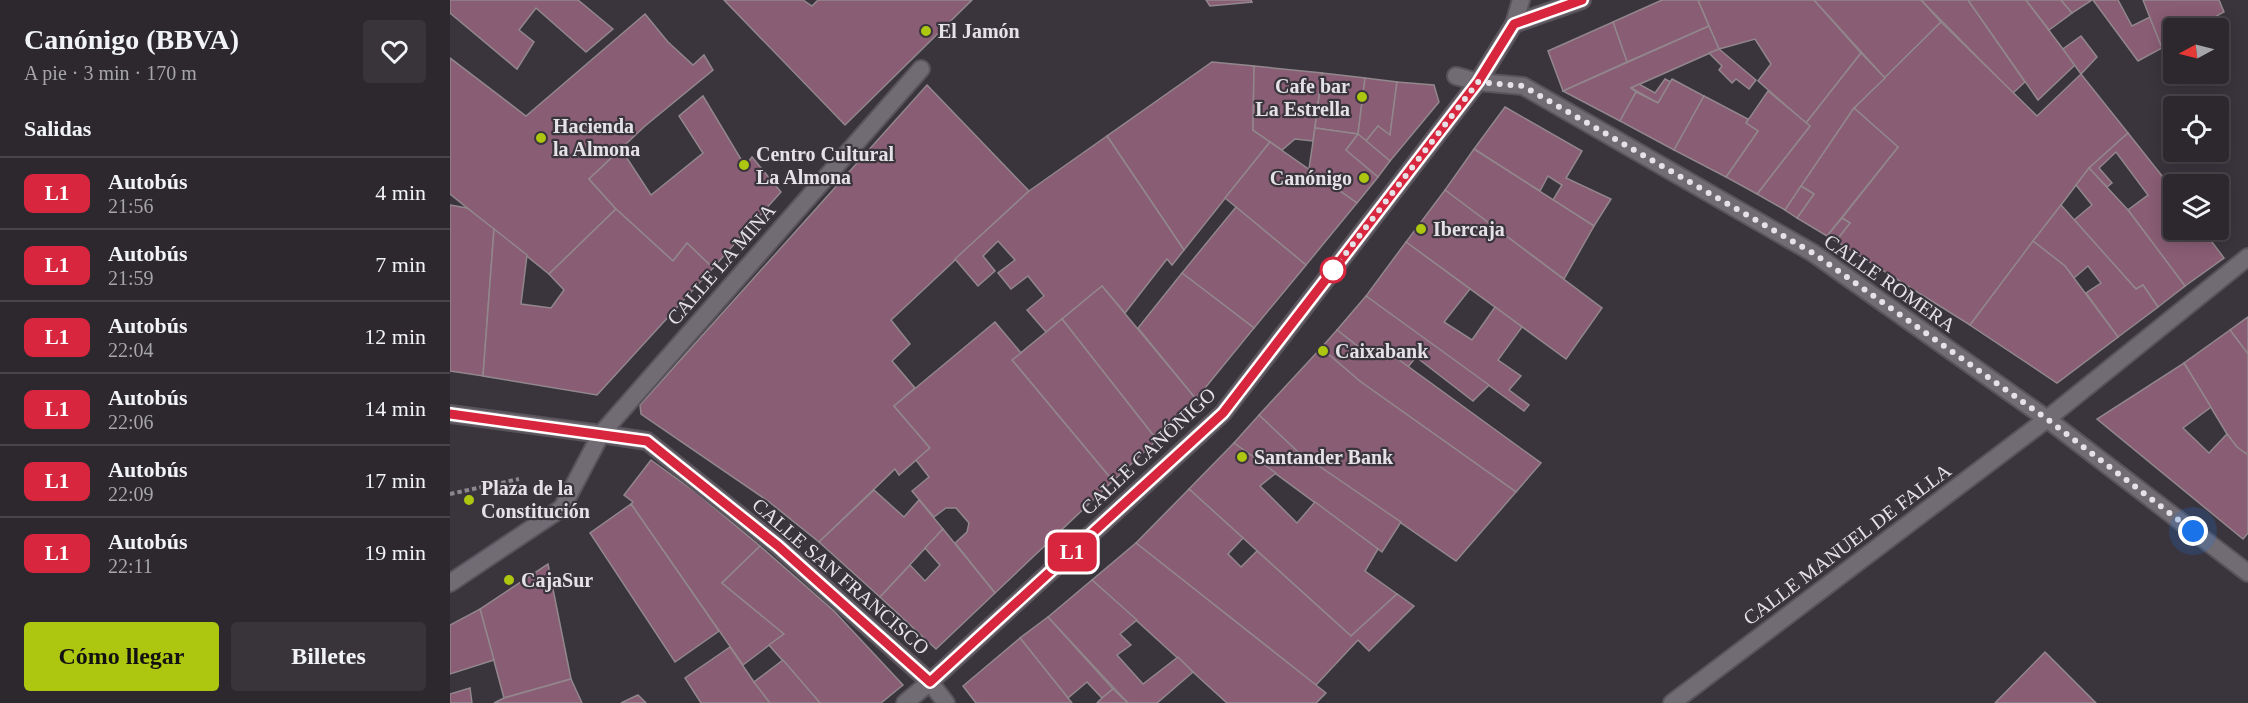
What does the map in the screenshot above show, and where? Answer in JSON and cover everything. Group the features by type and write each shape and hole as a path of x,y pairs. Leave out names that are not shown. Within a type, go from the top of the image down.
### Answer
{"street":[{"name":"CALLE CANÓNIGO","path":"905,703 1223,413 1478,82 1514,24 1521,0"},
{"path":"1514,24 1582,0"},
{"name":"CALLE LA MINA","path":"601,434 921,69"},
{"name":"CALLE ROMERA","path":"1456,76 1478,82 1523,86 1813,253 2047,419 2248,573"},
{"name":"CALLE MANUEL DE FALLA","path":"1672,703 2047,419 2248,257"},
{"path":"450,414 601,434 562,508 450,583"},
{"name":"CALLE SAN FRANCISCO","path":"601,434 647,441 778,546 930,682 946,703"}],"path":[{"path":"450,494 519,479"}],"building":[{"path":"450,0 578,0 613,29 586,52 536,8 519,30 534,42 517,69 450,13"},
{"path":"724,0 803,0 812,6 818,0 972,0 845,125"},
{"path":"1206,0 1251,0 1252,2 1210,6"},
{"path":"1662,0 1698,0 1709,26 1627,62 1613,22"},
{"path":"1698,0 1814,0 1861,53 1806,123 1758,81 1771,64 1755,39 1719,49"},
{"path":"1814,0 1921,0 1941,22 1885,78"},
{"path":"1921,0 1968,0 2025,82 2013,93"},
{"path":"1968,0 2026,0 2075,65 2038,100"},
{"path":"2026,0 2061,0 2072,13 2049,30"},
{"path":"2061,0 2092,0 2072,13"},
{"path":"2093,0 2118,0 2132,26 2150,17 2162,48 2138,61"},
{"path":"2143,0 2219,0 2224,12 2213,18 2163,18 2162,48"},
{"name":"Hacienda la Almona","path":"645,14 668,42 693,65 704,55 713,70 645,126 589,179 616,209 549,274 450,194 450,58 526,116"},
{"path":"1613,22 1627,62 1563,91 1548,51"},
{"path":"1941,22 2037,116 2081,74 2128,133 2089,168 1970,325 1836,241 1850,223 1842,218 1898,147 1854,108"},
{"path":"1709,26 1719,49 1631,88 1636,92 1620,121 1563,91"},
{"path":"2081,36 2097,57 2081,74 2063,49"},
{"path":"1719,49 1756,80 1749,89 1736,79 1732,83 1719,70 1722,66 1709,53"},
{"path":"1861,53 1885,78 1854,108 1785,210 1757,194 1810,126 1806,123"},
{"path":"1212,62 1254,66 1253,130 1270,142 1184,250 1107,136"},
{"path":"1254,66 1322,73 1313,141 1295,139 1282,150 1253,130"},
{"path":"1322,73 1365,78 1358,134 1315,128"},
{"path":"1365,78 1397,82 1390,135 1378,126 1366,141 1358,134"},
{"path":"1665,79 1671,82 1658,103 1631,88 1639,84 1655,93"},
{"path":"1672,79 1704,96 1674,150 1620,121 1636,92 1658,103"},
{"path":"1397,82 1434,85 1439,102 1390,161 1366,141 1378,126 1390,135"},
{"path":"927,85 1029,191 891,320 910,344 892,361 915,388 894,406 930,448 899,475 895,469 819,542 768,501 641,414 640,405"},
{"path":"1768,91 1810,126 1757,194 1726,177 1758,131 1746,123"},
{"path":"703,96 745,166 752,157 781,192 713,268 687,243 673,261 616,209 589,179 621,149 651,195 703,153 679,116"},
{"path":"1704,96 1748,119 1746,123 1758,131 1726,177 1674,150"},
{"path":"1505,107 1582,151 1566,178 1611,199 1594,226 1553,200 1562,185 1548,176 1540,191 1474,149"},
{"path":"1854,108 1898,147 1827,236 1797,218 1814,194 1801,186"},
{"path":"1315,128 1358,134 1346,150 1378,177 1357,203 1309,169"},
{"path":"2128,133 2163,177 2163,240 2210,240 2224,258 2185,286 2128,210 2148,195 2116,152 2099,168 2112,183 2107,187 2089,168"},
{"path":"1358,134 1390,161 1378,177 1346,150"},
{"path":"1107,136 1184,250 1172,265 1167,259 1125,313 1102,286 1046,332 1027,310 1044,296 1028,276 1011,289 998,273 1015,260 998,241 983,256 995,271 978,286 955,259 1029,191"},
{"path":"1270,142 1357,203 1306,265 1225,198"},
{"path":"1474,149 1594,226 1564,279 1445,190"},
{"path":"2089,168 2128,210 2185,286 2158,307 2143,285 2136,289 2074,220 2092,205 2076,185"},
{"path":"1801,186 1814,194 1797,218 1785,210"},
{"path":"1445,190 1602,308 1566,359 1406,242"},
{"path":"450,205 467,208 494,229 483,376 450,371"},
{"path":"2061,205 2136,289 2143,285 2158,307 2118,337 2086,293 2101,283 2088,266 2074,278 2065,266 2033,241"},
{"path":"1236,207 1306,265 1254,328 1182,273"},
{"path":"616,209 673,261 687,243 713,268 597,395 483,376 494,229 527,255 521,304 551,308 564,290 549,274"},
{"path":"1842,218 1850,223 1836,241 1827,236"},
{"path":"2033,241 2065,266 2118,337 2057,383 1970,325"},
{"path":"1406,242 1470,289 1444,322 1472,340 1495,307 1522,327 1498,360 1521,376 1509,390 1529,405 1524,411 1366,296"},
{"path":"1182,273 1254,328 1196,399 1138,328"},
{"path":"1102,286 1196,399 1157,440 1062,319"},
{"path":"1366,296 1489,385 1473,401 1416,357 1408,367 1384,349 1374,359 1337,330"},
{"path":"2248,317 2248,354 2230,330"},
{"path":"1062,319 1157,440 1113,481 1012,360"},
{"path":"995,322 1021,353 1012,360 1113,481 995,593 955,543 967,532 969,523 956,508 946,508 934,517 912,491 929,477 916,460 930,448 894,406"},
{"path":"1337,330 1374,359 1384,349 1541,463 1516,492 1361,382 1321,348"},
{"path":"2230,330 2248,354 2248,452 2246,454 2227,434 2184,363"},
{"path":"1321,348 1361,382 1516,492 1456,561 1297,451 1259,415"},
{"path":"2184,363 2211,407 2183,428 2209,453 2227,434 2237,447 2248,455 2248,533 2243,539 2097,419"},
{"path":"1259,415 1297,451 1401,522 1382,552 1234,443"},
{"path":"1234,443 1276,473 1260,486 1297,523 1315,502 1378,549 1365,571 1397,594 1351,636 1189,489"},
{"path":"651,460 698,494 760,546 722,583 784,634 743,665 631,504 633,502 624,495"},
{"path":"1189,489 1243,538 1228,554 1241,567 1257,551 1351,636 1397,594 1414,606 1369,651 1358,640 1316,685 1136,543"},
{"path":"874,490 904,517 919,500 943,529 880,597 819,542"},
{"path":"631,504 719,631 675,662 590,533"},
{"path":"943,529 995,593 936,649 880,597 910,565 925,581 940,565 925,548"},
{"path":"1136,543 1326,693 1316,703 1227,703 1092,580"},
{"path":"760,546 834,611 903,685 881,703 820,703 769,645 784,634 722,583"},
{"path":"548,564 571,679 504,698 480,609"},
{"path":"1092,580 1137,620 1120,634 1131,645 1117,655 1143,684 1178,657 1193,672 1157,703 1128,703 1048,617"},
{"path":"480,609 494,660 450,674 450,625"},
{"path":"1048,617 1113,689 1102,698 1087,682 1068,698 1020,638"},
{"path":"1020,638 1072,703 976,703 963,686"},
{"path":"730,647 770,703 701,703 685,678"},
{"path":"2045,652 2096,703 1995,703"},
{"path":"783,660 820,703 770,703 754,682"},
{"path":"571,679 582,703 494,703 504,698"},
{"path":"470,688 472,703 450,703 450,694"},
{"path":"1113,689 1128,703 1097,703 1102,698"},
{"path":"638,695 646,703 621,703"}],"bus line":[{"name":"L1","path":"450,414 647,441 778,546 930,682 1223,413 1478,82 1514,24 1582,0"}],"place":[{"name":"El Jamón","path":"926,31"},
{"name":"Cafe bar La Estrella","path":"1362,97"},
{"name":"Hacienda la Almona","path":"541,138"},
{"name":"Centro Cultural La Almona","path":"744,165"},
{"name":"Canónigo","path":"1364,178"},
{"name":"Ibercaja","path":"1421,229"},
{"name":"Caixabank","path":"1323,351"},
{"name":"Santander Bank","path":"1242,457"},
{"name":"Plaza de la Constitución","path":"469,500"},
{"name":"CajaSur","path":"509,580"}],"route":[{"path":"1333,270 1478,82 1523,86 1813,253 2047,419 2193,531"}]}
